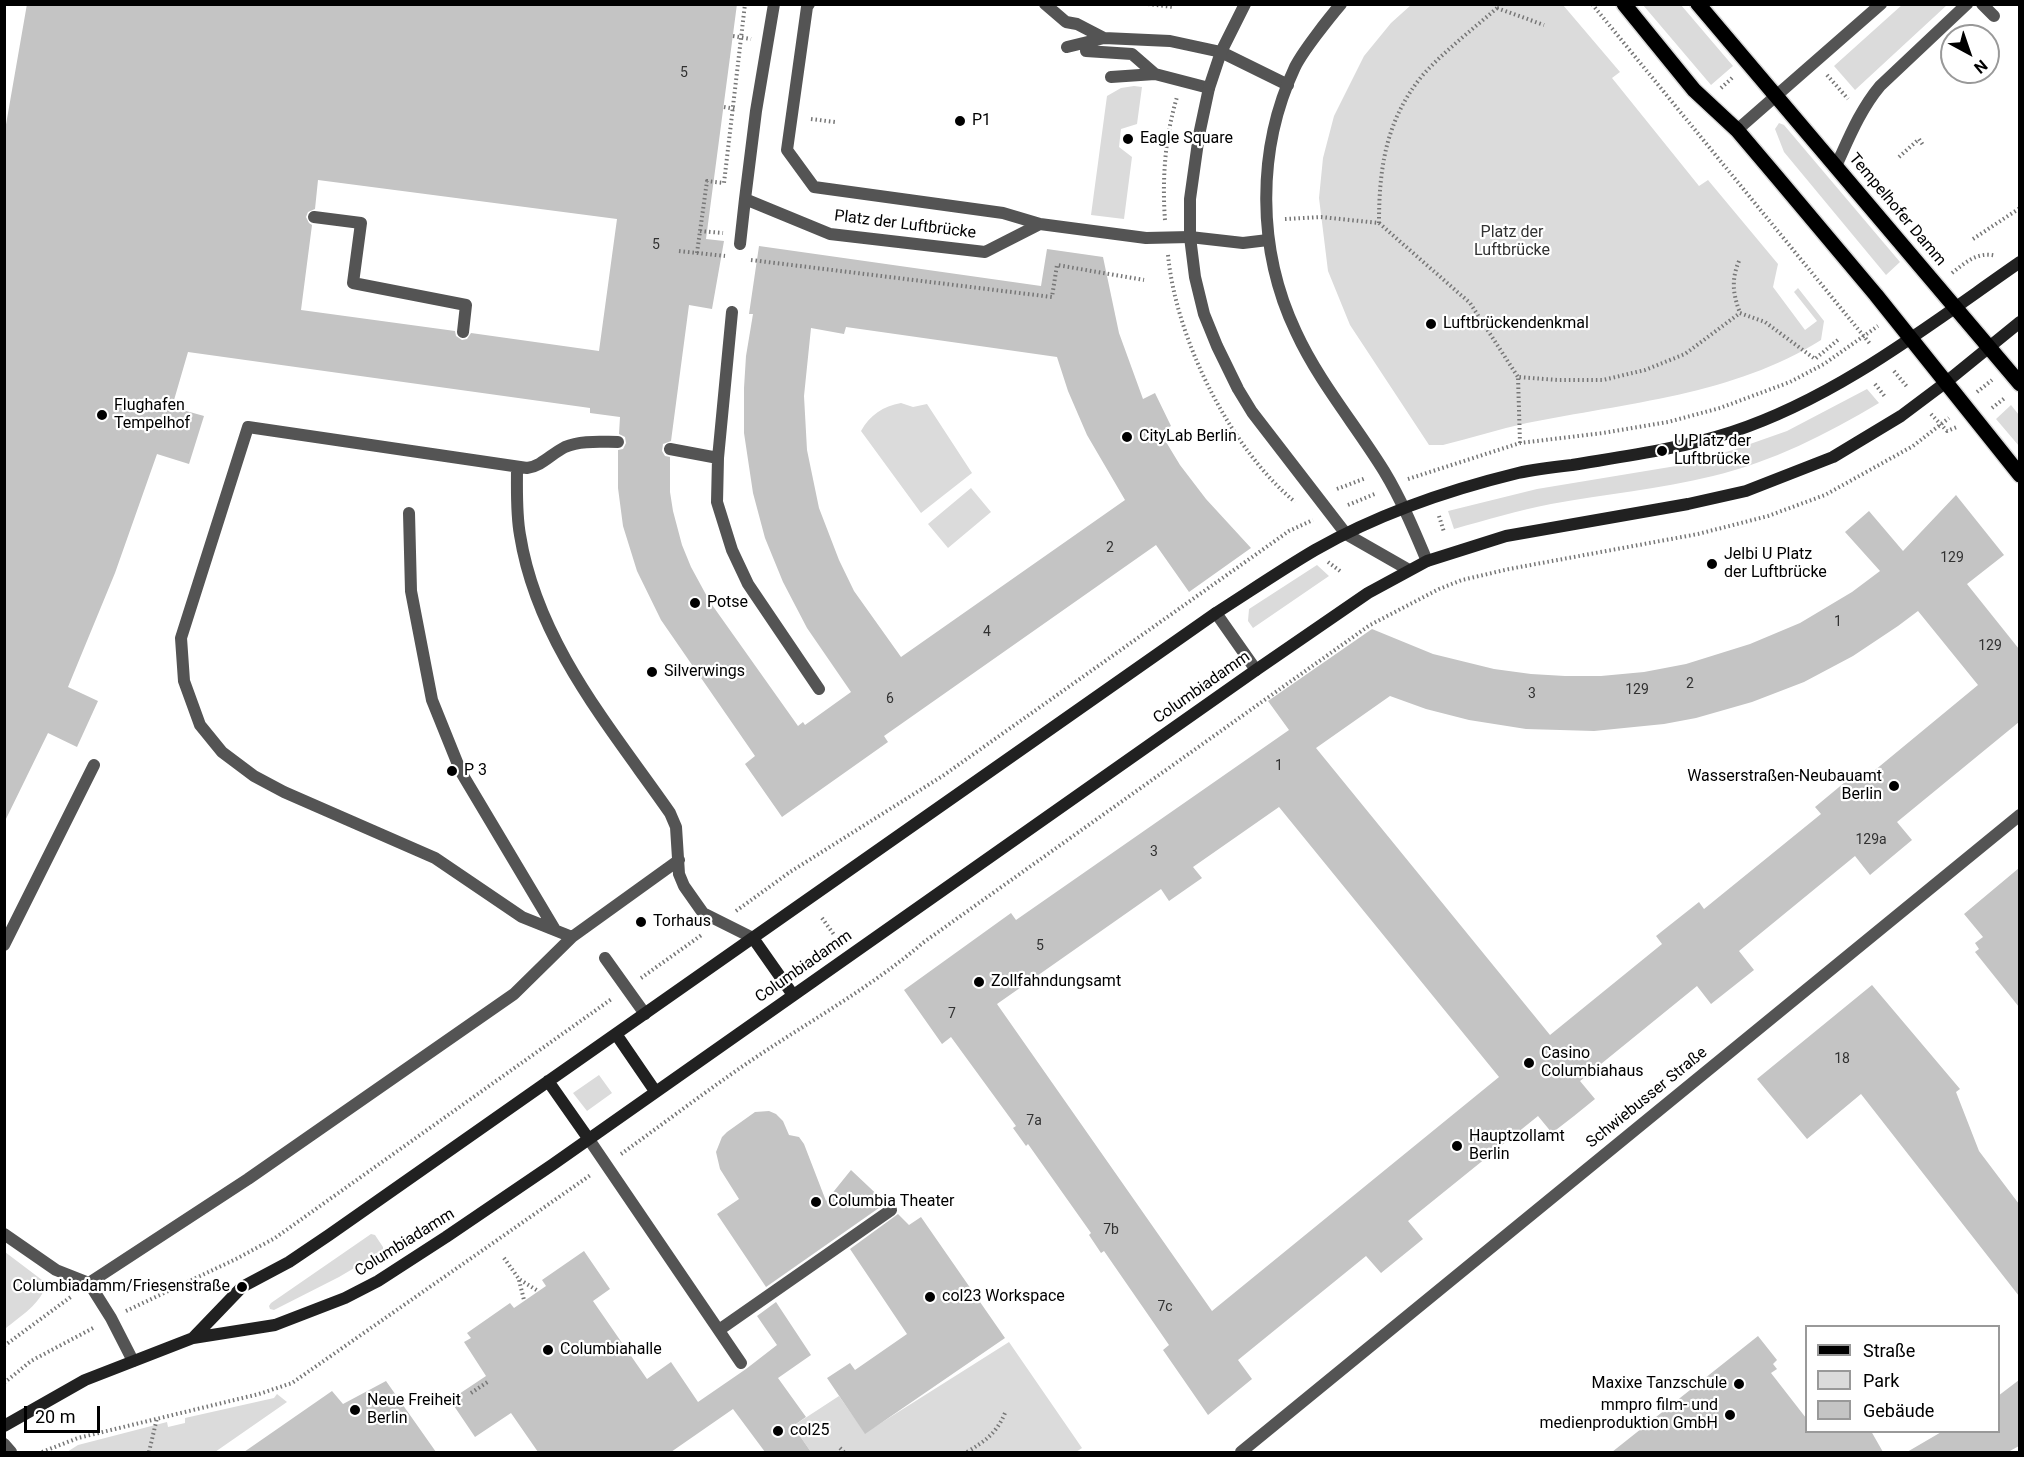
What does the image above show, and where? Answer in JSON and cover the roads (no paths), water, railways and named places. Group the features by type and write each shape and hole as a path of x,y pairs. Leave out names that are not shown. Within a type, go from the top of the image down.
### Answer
{"main road":[{"path":"1624,4 1694,90 1737,130 1910,338 2019,475"},
{"name":"Tempelhofer Damm","path":"1698,4 1990,346 2019,384"},
{"path":"1346,534 1405,508 1462,488 1521,473 1662,451 1731,433 1781,413 1832,389 2019,262"},
{"path":"1409,570 1427,561 1506,536 1688,504 1746,491 1833,458 1901,416 1946,383 2019,322"},
{"name":"Columbiadamm","path":"193,1338 242,1287 289,1262 1216,613 1314,551 1346,534"},
{"name":"Columbiadamm","path":"4,1426 85,1380 133,1361 193,1338 275,1324 345,1298 378,1281 446,1237 656,1091 1256,670 1368,593 1409,570"},
{"path":"753,938 793,995"},
{"path":"616,1034 656,1091"},
{"path":"548,1082 588,1138"}],"street":[{"path":"740,244 756,111 774,4"},
{"name":"Platz der Luftbrücke","path":"809,4 787,150 814,187 1003,213 1040,224 1146,238 1190,237 1243,243 1268,240"},
{"path":"1045,4 1065,22 1077,24 1104,38"},
{"path":"1245,4 1221,52 1209,88 1199,135 1190,199 1190,237 1195,277 1204,314 1222,357 1252,411 1346,534 1409,570"},
{"path":"1341,4 1296,65 1275,126 1267,169 1268,240 1280,293 1296,333 1321,378 1405,508 1427,561"},
{"path":"1737,130 1881,4"},
{"path":"1836,166 1852,130 1868,101 1880,86 1966,4"},
{"path":"1982,4 1994,16"},
{"path":"1067,47 1104,38 1170,41 1221,52 1288,85"},
{"path":"1086,51 1132,54 1155,74"},
{"path":"1111,77 1155,74 1209,88"},
{"name":"Platz der Luftbrücke","path":"745,199 830,234 985,252 1040,224"},
{"path":"314,217 362,224 353,283 466,305 463,332"},
{"path":"732,312 718,458 717,502 732,550 753,593 819,689"},
{"path":"572,937 522,917 435,858 254,777 222,752 200,725 184,681 181,638 248,427 517,467 534,467 567,446 588,442 618,442"},
{"path":"670,449 718,458"},
{"path":"517,467 520,535 535,594 552,634 583,689 670,813 676,827 679,874 684,886 703,913 753,938"},
{"path":"409,513 411,591 432,700 461,772 554,928"},
{"path":"1216,613 1256,670"},
{"path":"4,945 94,765"},
{"name":"Schwiebusser Straße","path":"1241,1452 2019,815"},
{"path":"89,1283 248,1179 514,994 572,937 679,860"},
{"path":"605,958 645,1014"},
{"path":"588,1138 741,1363"},
{"path":"719,1330 891,1210"},
{"path":"4,1234 56,1270 89,1283 111,1318 133,1361"},
{"path":"4,1444 10,1452"}],"place":[{"name":"P1","path":"960,121"},
{"name":"Eagle Square","path":"1128,139"},
{"name":"Luftbrückendenkmal","path":"1431,324"},
{"name":"Flughafen Tempelhof","path":"102,415"},
{"name":"CityLab Berlin","path":"1127,437"},
{"name":"U Platz der Luftbrücke","path":"1662,451"},
{"name":"Jelbi U Platz der Luftbrücke","path":"1712,564"},
{"name":"Potse","path":"695,603"},
{"name":"Silverwings","path":"652,672"},
{"name":"P 3","path":"452,771"},
{"name":"Wasserstraßen-Neubauamt Berlin","path":"1894,786"},
{"name":"Torhaus","path":"641,922"},
{"name":"Zollfahndungsamt","path":"979,982"},
{"name":"Casino Columbiahaus","path":"1529,1063"},
{"name":"Hauptzollamt Berlin","path":"1457,1146"},
{"name":"Columbia Theater","path":"816,1202"},
{"name":"Columbiadamm/Friesenstraße","path":"242,1287"},
{"name":"col23 Workspace","path":"930,1297"},
{"name":"Columbiahalle","path":"548,1350"},
{"name":"Maxixe Tanzschule","path":"1739,1384"},
{"name":"Neue Freiheit Berlin","path":"355,1410"},
{"name":"mmpro film- und medienproduktion GmbH","path":"1730,1415"},
{"name":"col25","path":"778,1431"}]}
